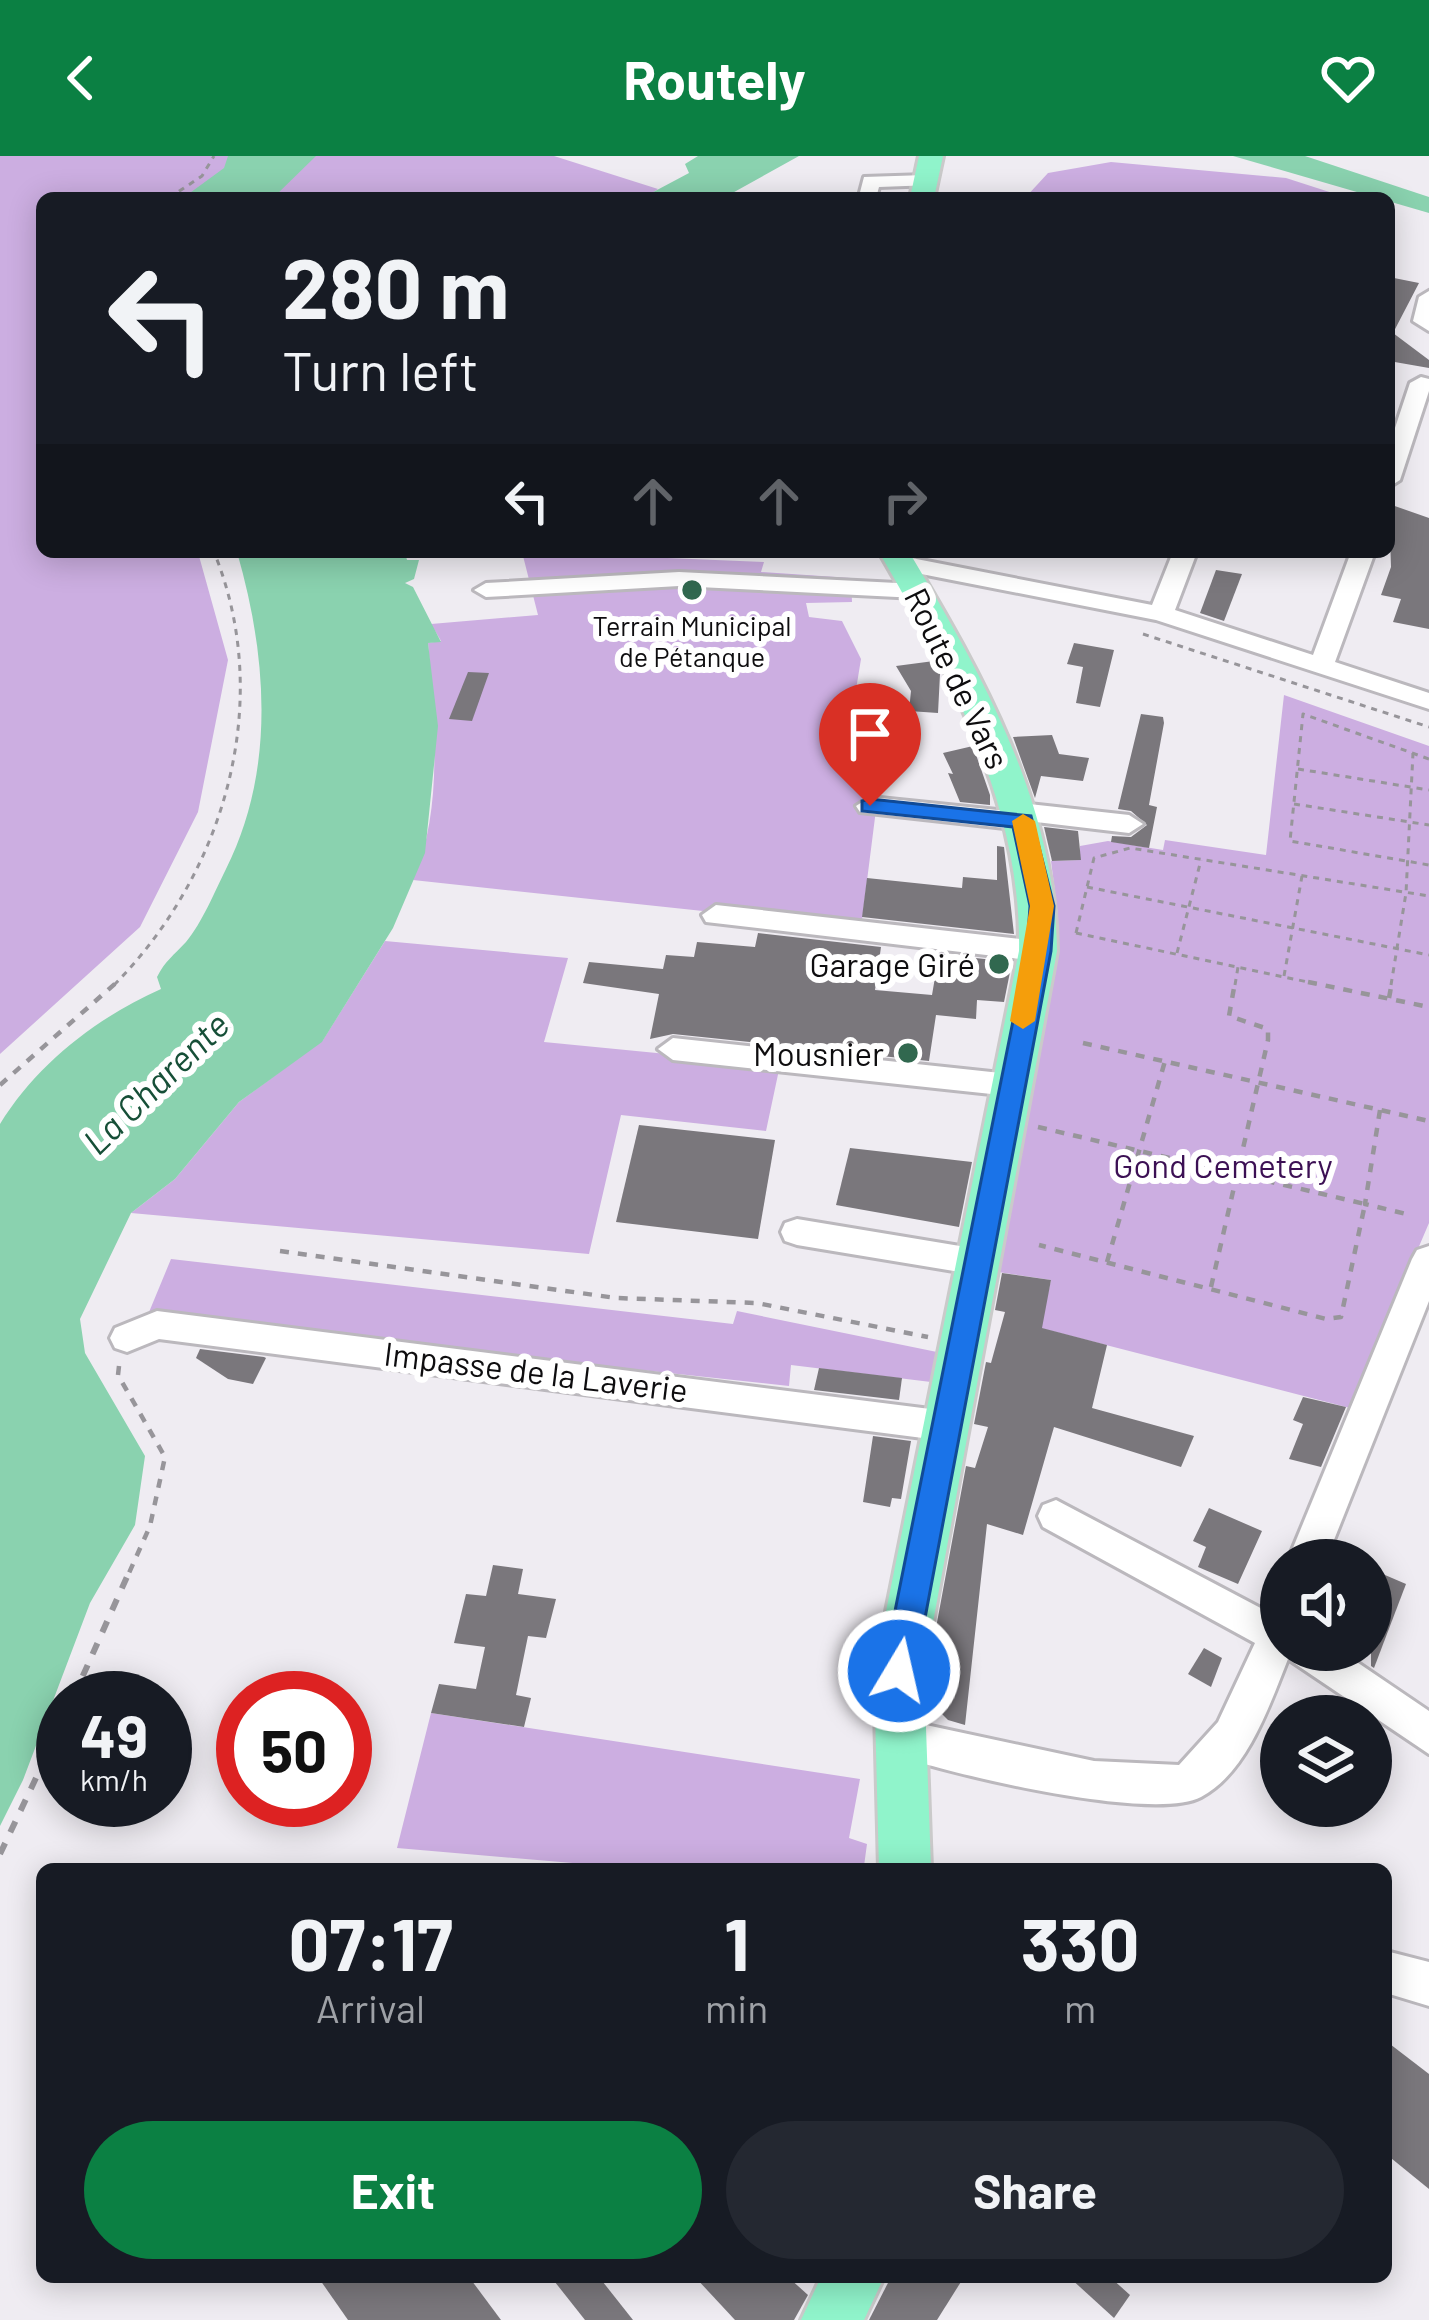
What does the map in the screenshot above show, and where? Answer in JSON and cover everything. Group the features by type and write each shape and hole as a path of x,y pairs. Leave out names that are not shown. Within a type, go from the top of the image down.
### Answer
{"main road":[{"name":"Route de Vars","path":"905,570 1000,760 1032,844 1052,937 1006,1103 899,1671 905,1863"},
{"path":"831,2320 851,2283"}],"street":[{"path":"869,192 871,182 879,179 926,178"},
{"path":"1429,297 1423,321 1429,325"},
{"path":"1395,379 1427,384 1395,465"},
{"path":"1161,614 1182,558"},
{"path":"1321,666 1362,558"},
{"path":"775,564 905,570 1161,614 1429,701"},
{"path":"486,590 905,570"},
{"path":"870,806 1129,824"},
{"path":"716,915 1052,937"},
{"path":"673,1049 1006,1103"},
{"path":"796,1232 978,1262"},
{"path":"1315,1539 1429,1258"},
{"name":"Impasse de la Laverie","path":"127,1338 157,1325 946,1426"},
{"path":"1056,1516 1260,1624"},
{"path":"898,1738 1168,1789 1204,1771 1267,1671"},
{"path":"1341,1671 1429,1735"},
{"path":"1392,1974 1429,1984"}],"path":[{"path":"178,192 202,176 214,156"},
{"path":"0,1085 165,926 207,844 238,734 246,672 237,604 217,558"},
{"path":"1138,632 1429,727"},
{"path":"1429,759 1303,714 1290,841 1429,865"},
{"path":"1389,998 1406,893 1413,753"},
{"path":"1298,769 1429,790"},
{"path":"1294,804 1429,825"},
{"path":"1429,896 1109,850 1094,858 1088,886 1052,937 1177,954 1429,1007"},
{"path":"1177,954 1201,860"},
{"path":"1284,976 1302,876"},
{"path":"1088,886 1429,955"},
{"path":"1210,1287 1268,1029 1229,1016 1238,967"},
{"path":"1083,1043 1429,1121"},
{"path":"1107,1262 1165,1061"},
{"path":"1006,1103 1138,1151 1406,1214"},
{"path":"1039,1245 1326,1319 1341,1317 1380,1109"},
{"path":"280,1251 616,1298 757,1303 963,1343"},
{"path":"85,1671 150,1526 165,1456 118,1375 127,1338"},
{"path":"0,1855 36,1778"}],"green space":[{"path":"0,156 554,156 658,189 36,192 36,558 200,558 228,660 198,812 140,927 0,1054"},
{"path":"1111,162 1286,178 1329,192 1031,192 1048,173"},
{"path":"524,558 764,562 761,572 851,578 852,602 806,603 809,617 842,621 861,659 842,775 880,778 861,928 413,880 433,794 428,643 441,641 431,624 538,615"},
{"name":"Gond Cemetery","path":"1284,695 1429,746 1429,1223 1350,1408 1040,1328 1051,1280 998,1272 1058,916 1051,861 1080,860 1080,846 1108,841 1163,850 1165,840 1266,855"},
{"path":"385,941 568,958 544,1042 780,1065 766,1131 621,1115 589,1254 131,1213 175,1179 239,1102 323,1040"},
{"path":"171,1259 733,1324 737,1311 937,1352 931,1382 791,1365 789,1386 147,1317"},
{"path":"431,1713 860,1779 849,1838 867,1844 864,1863 573,1863 397,1848"}],"water":[{"path":"228,156 316,156 279,192 191,192 224,168"},
{"path":"698,156 799,156 734,192 653,192 689,173 685,164"},
{"path":"1233,156 1305,156 1429,197 1429,213 1395,203 1395,192 1357,192"},
{"name":"La Charente","path":"239,558 419,560 414,579 405,583 413,587 441,642 428,643 438,726 425,853 393,928 322,1042 239,1102 175,1179 131,1213 80,1319 85,1353 145,1456 135,1525 90,1603 64,1671 36,1671 36,1746 0,1826 0,1124 32,1082 70,1045 161,989 157,977 197,926 242,831 253,792 262,712 255,631"}],"building":[{"path":"1395,278 1419,283 1395,329"},
{"path":"1395,334 1429,360 1429,368 1395,362"},
{"path":"1395,506 1429,518 1429,629 1393,622 1401,599 1381,595 1391,567"},
{"path":"1216,570 1242,574 1224,621 1200,613"},
{"path":"1074,643 1114,650 1100,707 1076,703 1083,667 1067,664"},
{"path":"934,661 940,674 938,713 909,711 911,691 896,666"},
{"path":"468,672 489,673 472,721 449,719"},
{"path":"1141,714 1163,717 1164,723 1149,805 1157,807 1149,848 1111,842 1112,836 1131,837 1147,825 1131,811 1118,809"},
{"path":"1052,735 1059,754 1089,758 1083,781 1041,776 1035,798 1013,737"},
{"path":"973,746 990,805 960,802 948,773 953,774 943,753"},
{"path":"1044,827 1078,831 1081,860 1052,861"},
{"path":"997,846 1004,847 1014,934 862,917 867,878 962,888 963,877 997,880"},
{"path":"758,933 881,947 875,990 932,995 939,954 1012,962 1004,1002 977,1000 976,1019 936,1015 929,1061 673,1034 650,1039 659,994 583,983 589,962 663,969 666,955 694,957 697,942 755,947"},
{"path":"639,1125 775,1140 758,1239 616,1222"},
{"path":"850,1148 972,1162 959,1227 836,1205"},
{"path":"1002,1273 1051,1280 1042,1328 1107,1345 1092,1408 1194,1436 1181,1467 1054,1427 1023,1535 987,1524 965,1725 948,1720 930,1702 928,1671 966,1466 975,1468 988,1427 974,1424 986,1362 991,1363 1005,1312 995,1310"},
{"path":"200,1349 266,1358 253,1384 228,1379 196,1358"},
{"path":"819,1368 902,1378 899,1400 814,1390"},
{"path":"1303,1397 1346,1407 1321,1467 1289,1459 1303,1424 1293,1420"},
{"path":"873,1436 911,1441 901,1499 892,1498 890,1507 863,1502"},
{"path":"1209,1508 1262,1531 1238,1584 1198,1567 1206,1547 1193,1541"},
{"path":"493,1565 523,1569 518,1594 556,1599 546,1638 528,1636 516,1695 531,1698 524,1727 431,1713 439,1684 476,1689 485,1647 454,1643 466,1594 486,1596"},
{"path":"1392,1578 1406,1584 1392,1621"},
{"path":"1204,1648 1222,1658 1211,1687 1188,1674"},
{"path":"1392,2046 1429,2074 1429,2189 1392,2159"},
{"path":"322,2283 473,2283 501,2320 348,2320"},
{"path":"556,2283 604,2283 633,2320 585,2320"},
{"path":"701,2283 795,2283 808,2295 794,2320 735,2320"},
{"path":"888,2283 960,2283 937,2320 869,2320"},
{"path":"1076,2283 1117,2283 1130,2295 1114,2318"}],"slow traffic":[{"path":"1023,821 1032,844 1042,906 1039,951 1023,1021"}],"place":[{"name":"Terrain Municipal de Pétanque","path":"692,590"},
{"name":"Garage Giré","path":"999,964"},
{"name":"Mousnier","path":"908,1053"}],"route":[{"path":"870,806 1023,821 1032,844 1042,906 1039,951 899,1671"}]}
